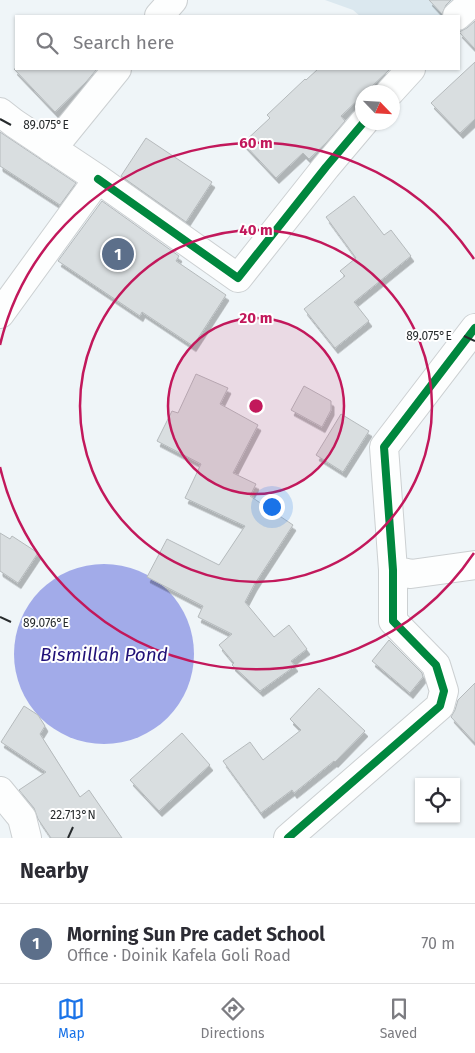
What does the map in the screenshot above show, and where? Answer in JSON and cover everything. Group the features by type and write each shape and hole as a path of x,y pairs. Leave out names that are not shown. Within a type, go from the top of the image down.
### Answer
{"street":[{"path":"160,15 173,0"},
{"path":"458,15 475,0"},
{"path":"52,149 115,70"},
{"path":"396,85 410,70"},
{"path":"0,112 238,278 357,130"},
{"path":"0,314 98,179"},
{"path":"288,838 440,706 444,691 436,665 393,621 393,570 384,447 475,328"},
{"path":"393,570 411,574 475,565"},
{"path":"0,792 22,818 27,838"}],"shaded area":[{"path":"325,0 464,0 444,15 359,15 353,10"}],"water":[{"name":"Bismillah Pond","path":"95,564 113,564 138,571 154,579 168,590 179,604 187,620 194,645 194,663 187,688 179,704 168,718 154,729 130,740 113,744 95,744 78,740 54,729 34,711 18,680 14,663 14,645 18,628 29,604 47,584 78,568"}],"building":[{"path":"429,0 451,0 446,5 442,14"},
{"path":"475,21 475,49 460,33"},
{"path":"475,62 475,119 460,133 431,103"},
{"path":"14,69 96,70 55,112"},
{"path":"317,70 389,70 373,85 355,85 355,103 341,116 345,121 309,159 303,153 276,178 243,143 270,118 267,115"},
{"path":"0,132 76,183 60,205 0,166"},
{"path":"146,138 212,182 186,222 121,176"},
{"path":"354,196 384,235 391,230 411,256 354,302 369,321 335,348 304,309 345,276 340,271 356,258 326,217"},
{"path":"102,201 179,256 176,261 226,295 193,346 142,312 140,316 58,261"},
{"path":"196,374 228,388 220,404 258,425 233,473 256,484 250,496 293,525 245,602 274,637 289,625 307,649 291,661 295,666 260,691 232,665 234,663 219,645 232,634 198,617 203,606 147,577 167,539 219,565 245,526 185,498 201,464 157,441 172,411 178,413"},
{"path":"304,386 331,401 331,410 322,427 291,410"},
{"path":"341,414 369,431 343,472 316,455"},
{"path":"0,533 10,539 12,536 38,553 18,583 0,571"},
{"path":"389,640 422,673 423,677 410,693 372,661"},
{"path":"475,683 475,743 451,717 458,700"},
{"path":"319,688 365,731 335,762 294,793 292,790 261,813 223,761 250,742 263,760 301,730 290,719"},
{"path":"24,706 38,715 45,726 40,734 80,797 89,790 122,838 51,838 38,819 34,808 19,790 46,772 1,742"},
{"path":"182,733 210,765 159,811 130,780"}],"cycle path":[{"path":"98,179 238,278 357,130"},
{"path":"288,838 440,706 444,691 436,665 393,621 393,570 384,447 475,328"}],"place":[{"name":"Morning Sun Pre cadet School","path":"118,254"}]}
